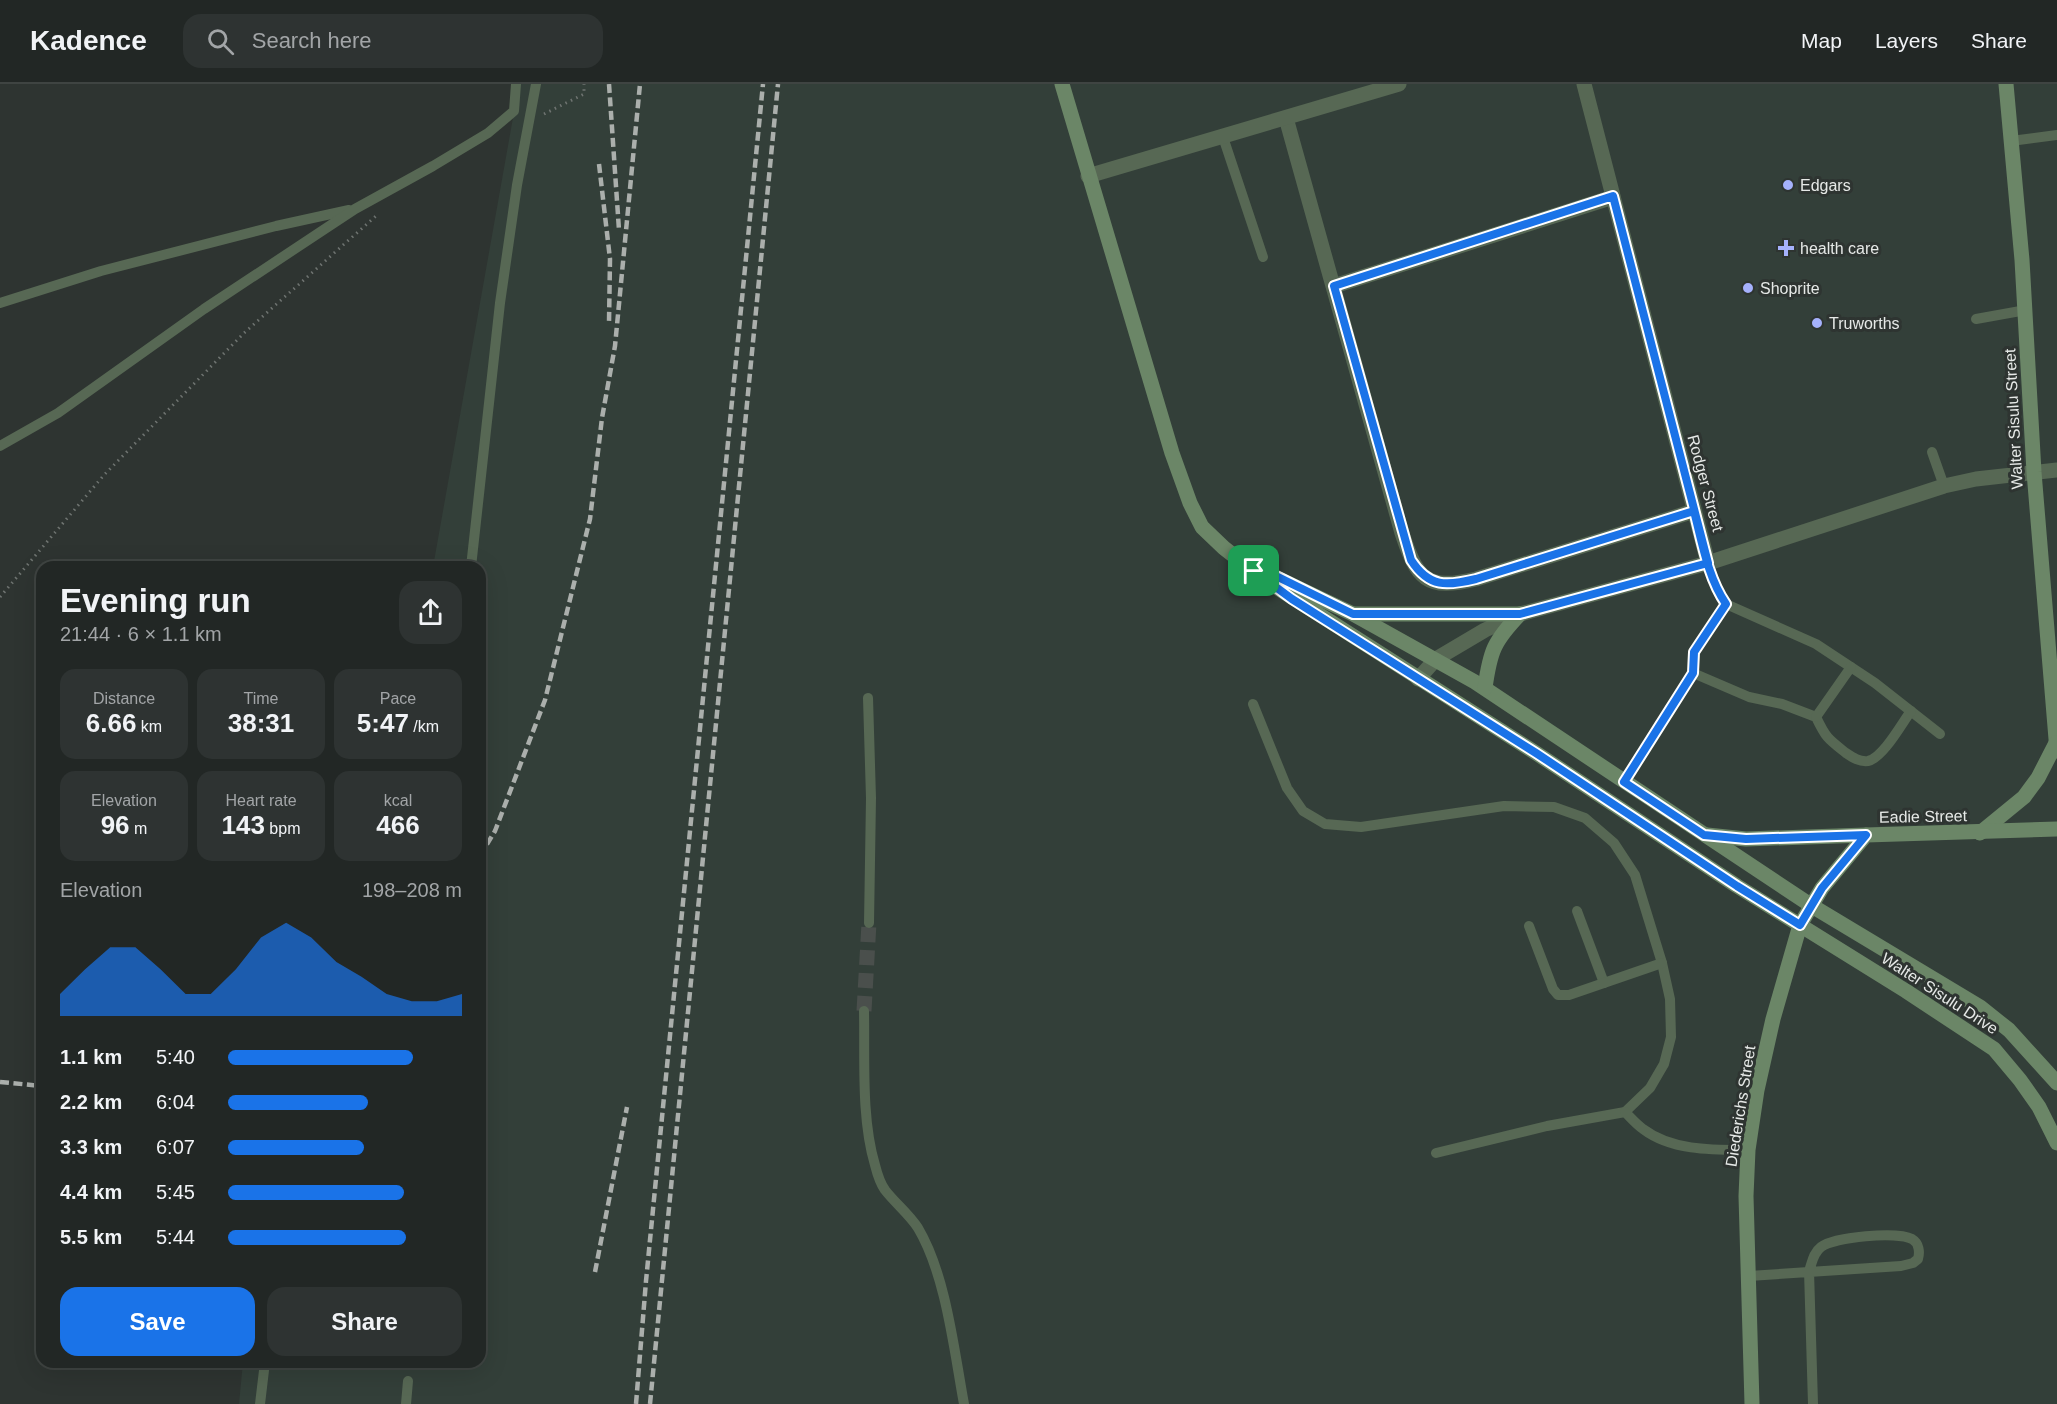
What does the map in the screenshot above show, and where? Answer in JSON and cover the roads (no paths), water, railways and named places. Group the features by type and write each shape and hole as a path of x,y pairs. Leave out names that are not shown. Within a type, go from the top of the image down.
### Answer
{"main road":[{"name":"Walter Sisulu Drive","path":"1062,84 1172,453 1190,503 1202,527 1224,548 1292,599 1536,753 1737,886 1994,1049 2039,1107 2057,1143"},
{"name":"Walter Sisulu Street","path":"2006,84 2026,310 2034,472 2057,752"},
{"name":"Walter Sisulu Drive","path":"1254,571 1270,573 1353,614 1485,688 1812,906 1980,1007 2009,1030 2057,1083"},
{"path":"1353,614 1520,614"},
{"path":"1485,688 1490,656 1495,644 1520,614"},
{"path":"1980,833 2024,797 2038,778 2056,743"},
{"name":"Eadie Street","path":"1800,925 1822,888 1866,835 2057,830"},
{"path":"1704,835 1746,839 1866,835"},
{"name":"Diederichs Street","path":"1752,1404 1746,1196 1748,1150 1757,1090 1771,1029 1800,925"}],"street":[{"path":"1088,176 1399,84"},
{"name":"Rodger Street","path":"1584,84 1708,563"},
{"path":"1286,118 1402,533 1411,560 1423,577 1431,582 1455,584 1476,579 1694,511"},
{"path":"1334,286 1613,196"},
{"path":"1418,679 1436,659 1485,630 1520,614 1708,563 1944,486 1976,479 2057,470"}],"lane":[{"path":"0,446 58,413 204,309 355,209 488,133 514,111 515,84 536,85 517,186 500,303 472,561"},
{"path":"2012,141 2057,135"},
{"path":"1223,136 1263,257"},
{"path":"0,303 159,255 355,209"},
{"path":"1976,319 2026,310"},
{"path":"1932,452 1944,486"},
{"path":"1708,563 1719,594 1726,604 1816,644 1851,667 1940,734"},
{"path":"1624,782 1693,673 1694,652 1726,604"},
{"path":"1816,717 1851,667"},
{"path":"1693,673 1749,697 1782,704 1816,717 1826,738 1854,759 1866,761 1873,759 1882,751 1911,711"},
{"path":"868,698 871,798 869,923"},
{"path":"1253,704 1287,788 1303,811 1325,824 1361,827 1504,806 1554,807 1585,818 1614,843 1635,875 1662,963 1670,999 1671,1037 1667,1055 1650,1088 1625,1112 1547,1126 1436,1153"},
{"path":"1577,911 1604,983"},
{"path":"1528,926 1558,995 1569,995 1662,963"},
{"path":"864,1011 867,1117 875,1165 883,1188 917,1228 934,1267 946,1310 964,1404"},
{"path":"1625,1112 1643,1129 1662,1140 1708,1150 1748,1150"},
{"path":"1749,1276 1809,1271 1908,1265 1918,1259 1919,1248 1913,1240 1895,1235 1840,1239 1822,1245 1815,1252 1809,1271 1814,1404"},
{"path":"260,1404 264,1368"},
{"path":"406,1404 408,1381"}],"tunnel":[{"path":"864,1011 869,923"}],"railway":[{"path":"609,84 619,230"},
{"path":"486,846 495,831 545,700 590,519 602,418 615,346 640,84"},
{"path":"636,1404 646,1281 763,84"},
{"path":"650,1404 778,84"},
{"path":"599,164 610,259 609,323"},
{"path":"0,1082 36,1085"},
{"path":"595,1272 627,1107"}],"place":[{"name":"Edgars","path":"1788,185"},
{"name":"health care","path":"1786,248"},
{"name":"Shoprite","path":"1748,288"},
{"name":"Truworths","path":"1817,323"}]}
